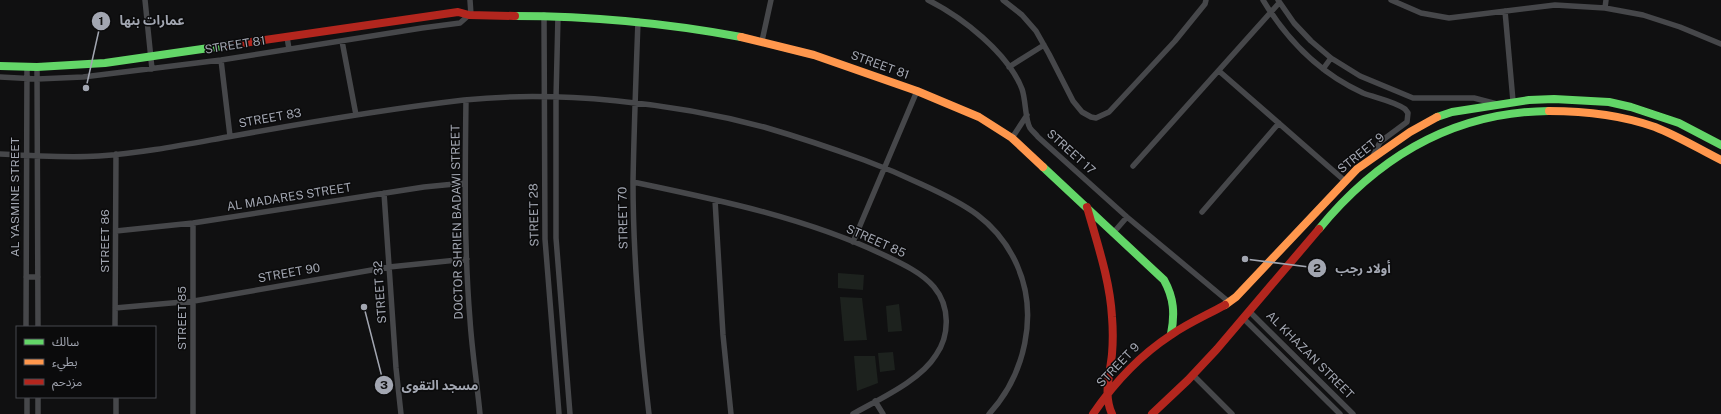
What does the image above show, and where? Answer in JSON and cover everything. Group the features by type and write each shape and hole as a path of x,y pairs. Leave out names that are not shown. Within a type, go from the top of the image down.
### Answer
{"main road":[{"name":"STREET 81","path":"0,66 37,68 98,63 458,12 470,15 544,15 638,22 700,29 762,41 814,55 917,91 979,117 1012,138 1159,274 1168,286 1174,306 1174,319 1171,334"},
{"name":"STREET 9","path":"1093,414 1108,391 1139,359 1171,334 1229,302 1247,287 1345,181 1372,158 1432,119 1452,112 1513,101 1554,99 1587,100 1631,107 1679,123 1721,145"},
{"name":"STREET 9","path":"1152,414 1193,375 1250,312 1341,204 1366,178 1412,146 1459,126 1482,120 1527,113 1559,111 1598,113 1622,118 1667,132 1721,160"},
{"path":"1086,206 1104,263 1112,302 1113,340 1108,391 1108,404 1112,414"}],"street":[{"path":"144,0 152,69"},
{"path":"470,0 470,15"},
{"path":"762,41 771,0"},
{"name":"STREET 17","path":"928,0 960,19 978,33 1009,67 1022,90 1030,128 1038,137 1127,217 1229,302"},
{"path":"1003,0 1022,15 1036,31 1073,101 1082,112 1091,117 1101,117 1109,112 1175,41 1205,4 1206,0"},
{"path":"1263,0 1286,34 1303,53 1323,69 1337,79 1362,92 1402,106 1408,113 1407,122 1380,142 1372,158"},
{"path":"1391,0 1421,13 1449,18 1555,5 1605,8 1643,16 1680,27 1721,44"},
{"path":"1605,8 1606,0"},
{"path":"1134,166 1271,13 1278,2 1294,23 1311,41 1331,58 1360,76 1406,95 1420,99 1474,98 1498,104"},
{"path":"1505,11 1513,101"},
{"name":"STREET 81","path":"0,77 37,79 106,75 221,60 460,23 470,15"},
{"name":"STREET 28","path":"544,15 545,239 559,414"},
{"name":"STREET 28","path":"558,16 556,98 556,238 570,414"},
{"name":"STREET 70","path":"638,22 633,182 638,309 649,414"},
{"path":"287,37 289,49"},
{"path":"342,41 356,114"},
{"path":"1009,67 1044,45"},
{"path":"1323,69 1331,58"},
{"path":"221,60 230,136"},
{"name":"AL YASMINE STREET","path":"26,326 27,68"},
{"name":"AL YASMINE STREET","path":"37,68 38,326"},
{"path":"1219,71 1345,181"},
{"path":"853,242 917,91"},
{"path":"1402,106 1406,95"},
{"name":"STREET 83","path":"0,154 26,156 116,154 186,145 356,114 466,100 505,97 556,98 635,104 698,113 762,127 799,138 884,168 947,195 977,213 1001,238 1018,268 1025,292 1027,311 1026,342 1019,366 1008,388 989,414"},
{"name":"DOCTOR SHRIEN BADAWI STREET","path":"466,100 465,183 467,259 470,320 480,414"},
{"path":"1012,138 1027,115"},
{"path":"1202,212 1279,123"},
{"name":"STREET 86","path":"115,326 116,154"},
{"name":"STREET 85","path":"633,182 715,200 808,226 853,242 898,262 926,279 935,288 941,298 947,322 946,334 942,346 936,356 918,374 853,414"},
{"name":"AL MADARES STREET","path":"116,231 193,223 435,185 465,183"},
{"name":"STREET 32","path":"384,193 396,368 401,414"},
{"path":"715,200 723,334 731,414"},
{"path":"1114,232 1127,217"},
{"name":"STREET 85","path":"193,223 193,414"},
{"path":"545,239 556,238"},
{"name":"STREET 90","path":"115,308 194,301 389,267 467,259"},
{"path":"26,277 38,277"},
{"name":"AL KHAZAN STREET","path":"1250,312 1353,414"},
{"name":"AL KHAZAN STREET","path":"1244,318 1340,414"},
{"path":"1193,375 1232,414"},
{"path":"27,398 27,414"},
{"path":"38,398 38,414"},
{"path":"116,398 116,414"},
{"path":"875,401 883,414"}],"shaded area":[{"path":"838,273 864,275 863,290 838,288"},
{"path":"840,297 862,298 867,340 844,341"},
{"path":"899,304 902,331 888,332 886,306"},
{"path":"893,352 895,370 880,372 878,353"},
{"path":"854,356 875,356 878,383 857,391"}],"traffic: fast":[{"path":"515,16 572,17 629,21 741,37"},
{"path":"0,66 37,67 105,63 230,45"},
{"path":"1437,117 1452,112 1529,100 1554,99 1609,102 1631,107 1679,123 1721,145"},
{"path":"1319,229 1342,203 1366,180 1392,160 1420,143 1450,130 1481,120 1514,113 1549,111"},
{"path":"1043,167 1164,280 1170,293 1173,306 1171,334"}],"traffic: slow":[{"path":"741,37 814,55 917,91 979,117 1012,138 1043,167"},
{"path":"1549,111 1603,114 1629,119 1672,134 1721,160"},
{"path":"1225,305 1236,297 1357,169 1410,132 1437,117"}],"traffic: jam":[{"path":"230,45 458,12 469,15 515,16"},
{"path":"1087,207 1109,289 1111,303 1113,345 1108,384 1108,399 1112,414"},
{"path":"1152,414 1188,380 1217,349 1319,229"},
{"path":"1093,414 1118,381 1148,352 1177,331 1225,305"}],"place":[{"name":"عمارات بنها","path":"86,88"},
{"name":"أولاد رجب","path":"1245,259"},
{"name":"مسجد التقوى","path":"364,307"}]}
